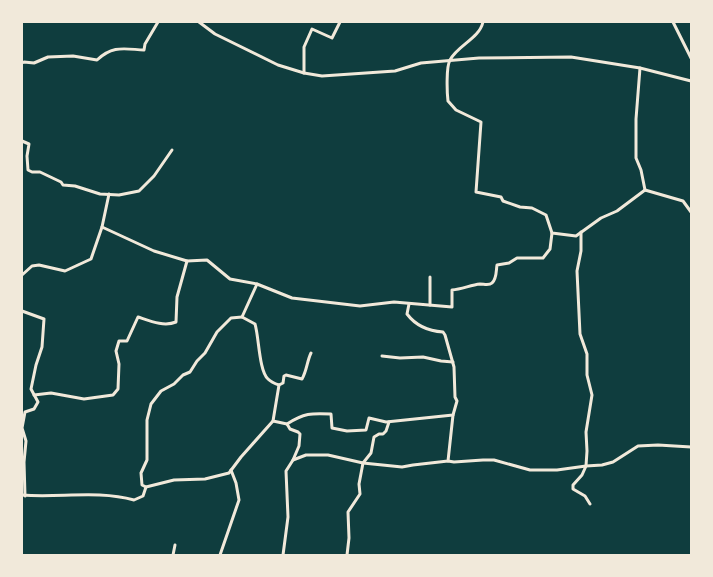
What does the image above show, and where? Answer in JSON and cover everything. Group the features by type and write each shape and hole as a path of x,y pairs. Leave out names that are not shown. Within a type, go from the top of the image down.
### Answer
{"street":[{"path":"22,63 34,63 48,57 73,56 98,60 104,54 118,48 144,50 144,44 158,22"},
{"path":"199,22 215,34 278,65 304,73 322,76 395,71 421,63 479,58 571,57 640,68 690,81 691,76"},
{"path":"304,73 304,47 312,29 332,38 340,22"},
{"path":"102,227 154,251 187,261 207,260 230,279 257,284 292,298 360,306 394,302 452,307 452,290 472,285 488,285 493,283 496,265 509,263 517,258 543,258 550,249 552,233 546,215 532,208 520,207 503,201 502,197 476,192 481,122 456,110 448,101 447,90 449,61 459,48 473,38 482,26 483,22"},
{"path":"673,22 691,58"},
{"path":"640,68 636,119 636,158 645,190"},
{"path":"22,141 29,144 27,156 28,170 32,172 40,172 61,182 63,185 75,186 100,194 119,195 139,191 154,176 172,150"},
{"path":"552,233 576,236 601,218 617,211 645,190 657,192 683,201 691,212"},
{"path":"22,275 32,266 39,265 65,271 90,259 102,227 109,194"},
{"path":"581,232 581,252 577,271 580,334 587,354 587,375 592,395 586,432 586,466 582,475 573,485 573,489 585,496 590,504"},
{"path":"34,395 51,393 84,399 113,394 118,389 119,364 116,351 119,341 127,341 138,317 170,325 176,322 177,298 187,261"},
{"path":"430,277 430,305"},
{"path":"242,317 257,284"},
{"path":"409,304 407,314 413,322 432,331 443,332 447,340 453,362 455,397 457,401 453,415 448,461"},
{"path":"22,311 44,319 42,347 36,365 31,389 38,402 34,409 25,412 22,428 26,441 24,462 24,496 100,495 124,497 134,500 143,496 146,487"},
{"path":"146,487 142,485 142,473 147,460 147,420 151,404 161,391 174,384 190,372 199,358 205,353 217,332 231,318 242,317 255,324 258,332 261,363 267,379 280,385"},
{"path":"146,487 174,480 205,479 229,473 273,421 280,385 283,382 284,376 286,375 302,379 311,352"},
{"path":"382,356 400,358 423,357 441,362 453,362"},
{"path":"273,421 287,424 299,416 331,414 332,428 366,430 369,418 389,422 453,415"},
{"path":"347,555 349,538 348,512 360,494 359,484 363,463 371,453 374,437 379,434 383,434 386,431 389,422"},
{"path":"284,555 288,517 286,471 299,446 300,434 299,432 290,429 287,424"},
{"path":"293,460 306,455 328,456 363,463 402,468 413,465 448,461 494,460 530,470 557,470 602,465 613,462 638,446 658,445 691,447"},
{"path":"220,555 238,500 236,483 231,470"},
{"path":"173,555 175,545"}]}
